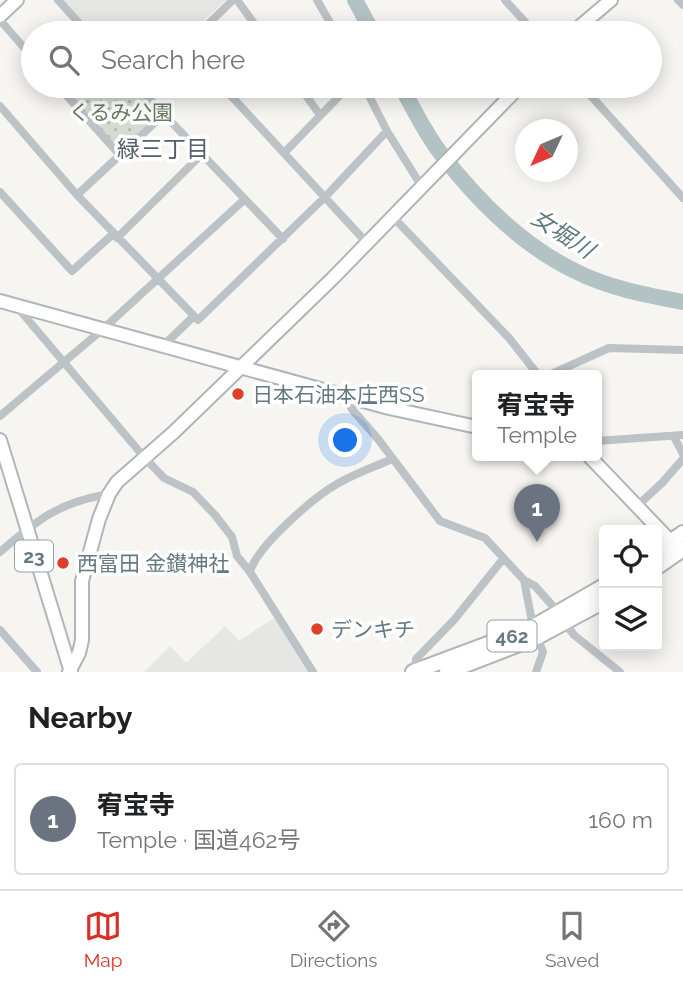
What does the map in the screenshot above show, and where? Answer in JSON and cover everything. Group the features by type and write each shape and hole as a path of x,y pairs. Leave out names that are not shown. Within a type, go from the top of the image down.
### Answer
{"highway":[{"path":"662,550 680,546"},
{"path":"662,562 680,546"},
{"name":"462","path":"562,618 601,588"},
{"name":"462","path":"447,672 599,603"},
{"name":"462","path":"414,672 535,632"}],"street":[{"path":"17,0 0,18 21,43"},
{"path":"58,0 77,21"},
{"path":"212,21 235,0 252,21"},
{"path":"317,0 328,21"},
{"path":"505,0 524,21"},
{"path":"586,21 611,0"},
{"path":"678,0 683,5"},
{"path":"69,98 120,155"},
{"path":"150,98 283,239"},
{"path":"233,98 367,243"},
{"path":"308,98 320,115"},
{"path":"285,152 337,98"},
{"path":"370,98 422,187"},
{"path":"70,672 82,640 82,581 99,519 109,494 130,469 174,432 243,366 508,98"},
{"path":"593,98 683,198"},
{"path":"0,106 77,195 156,280 198,320 326,196 387,131"},
{"path":"77,195 164,114"},
{"path":"0,192 72,271 115,236 203,153"},
{"path":"0,416 103,329 246,199"},
{"path":"393,217 509,338 534,370"},
{"path":"0,301 389,408 472,426"},
{"path":"22,307 23,314 144,457 164,478 193,492 215,514 232,537 237,556 250,572 313,672"},
{"path":"164,345 194,316"},
{"path":"560,370 609,348 683,350"},
{"path":"349,396 351,408 440,521 485,538 524,580 535,586 574,635 620,672"},
{"path":"463,425 472,421"},
{"path":"602,441 678,436 683,457 662,483 637,506"},
{"name":"23","path":"0,440 70,672"},
{"path":"250,572 262,548 316,500 337,484 392,458"},
{"path":"594,461 680,546"},
{"path":"0,552 44,516 83,499 109,494"},
{"path":"414,672 416,659 454,620 503,559"},
{"path":"524,580 523,587 543,652 537,672"},
{"path":"0,630 37,672"}],"shaded area":[{"path":"63,0 226,0 203,21 83,21"},
{"path":"274,618 310,672 144,672 170,646 186,663 225,626 239,641"}],"green space":[{"name":"くるみ公園","path":"74,98 144,98 157,111 122,148 118,147"}],"waterway":[{"name":"女堀川","path":"355,0 366,21"},
{"name":"女堀川","path":"408,98 439,151 468,186 500,219 536,248 601,282 683,302"}],"place":[{"name":"日本石油本庄西SS","path":"238,394"},
{"name":"宥宝寺","path":"537,542"},
{"name":"西富田 金鑚神社","path":"63,563"},
{"name":"デンキチ","path":"317,629"}],"district":[{"name":"緑三丁目","path":"163,148"}]}
